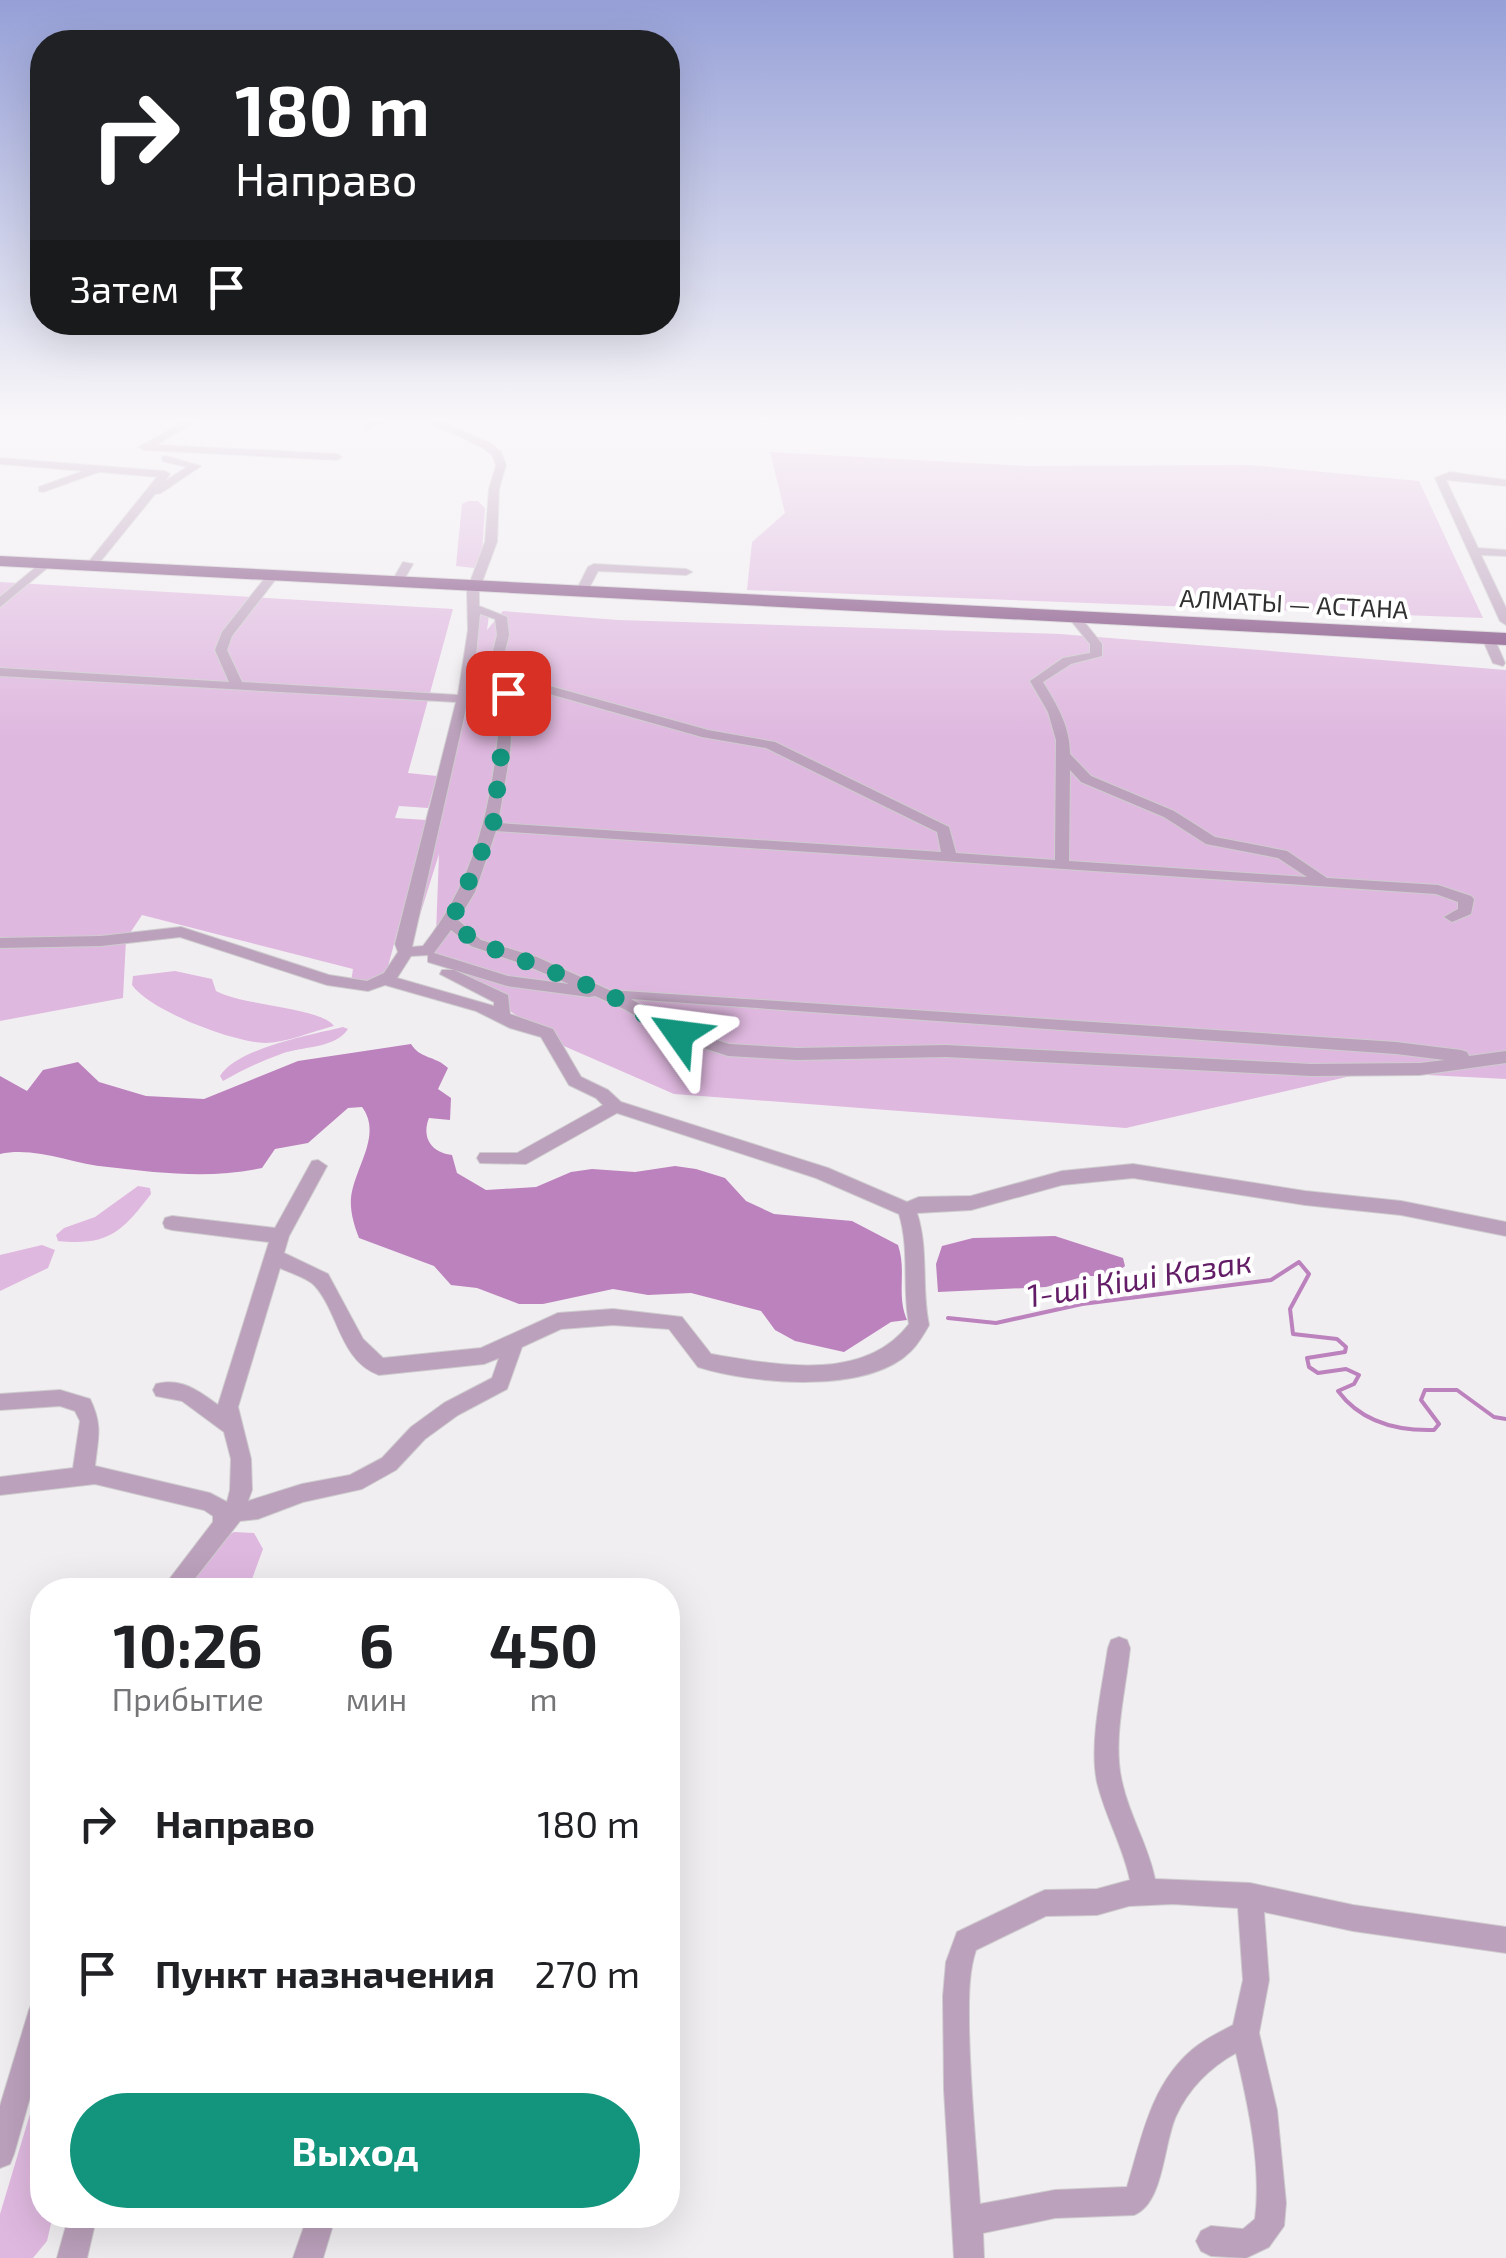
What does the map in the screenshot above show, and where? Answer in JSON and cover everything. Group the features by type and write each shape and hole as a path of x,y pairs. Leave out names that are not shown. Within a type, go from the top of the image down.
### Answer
{"highway":[{"name":"АЛМАТЫ — АСТАНА","path":"0,561 273,575 403,573 474,585 938,616 1074,617 1497,638"}],"street":[{"path":"91,566 119,527"},
{"path":"406,952 403,944 414,895 463,699 475,608 474,585 493,527"},
{"path":"1464,527 1505,618"},
{"path":"1475,551 1506,553"},
{"path":"582,590 593,563 686,572"},
{"path":"0,602 46,564"},
{"path":"237,685 221,650 226,635 273,575"},
{"path":"431,954 451,922 493,826 508,682 496,663 503,635 501,617 475,608"},
{"path":"1062,865 1065,758 1054,712 1036,681 1060,664 1097,654 1094,640 1074,617"},
{"path":"1497,638 1499,663"},
{"path":"468,668 707,734 770,745 944,830 950,858"},
{"path":"0,672 237,685 363,699 463,699"},
{"path":"1065,758 1086,779 1168,814 1212,841 1282,854 1326,882"},
{"path":"493,826 1453,892 1466,899 1468,906 1466,912 1452,917"},
{"path":"451,922 476,942 605,992 693,1040 728,1050 946,1051 1342,1070 1432,1068 1477,1058"},
{"path":"0,943 86,942 182,932 327,980 368,986 386,980 502,1014 554,1038 576,1081 602,1094 614,1106 822,1173 907,1210 915,1236 914,1300 919,1324 905,1344 862,1369 824,1374 705,1361 675,1322 642,1318 558,1321 505,1352 379,1367 356,1345 322,1279 278,1246 172,1223"},
{"path":"406,952 431,954 506,981 605,992 1396,1048 1477,1058 1506,1057"},
{"path":"386,980 406,952"},
{"path":"431,954 442,971 502,1000 502,1014"},
{"path":"486,1158 520,1160 614,1106"},
{"path":"182,1578 229,1518 240,1490 241,1459 228,1407 278,1246 318,1166"},
{"path":"907,1210 919,1204 971,1203 1062,1178 1132,1171 1276,1194 1401,1208 1506,1229"},
{"path":"229,1518 302,1493 354,1483 382,1468 436,1420 500,1383 505,1352"},
{"path":"163,1390 187,1394 231,1426"},
{"path":"0,1402 60,1398 84,1405 90,1421 83,1475"},
{"path":"0,1486 83,1475 210,1502 229,1518"},
{"path":"1119,1648 1106,1758 1110,1785 1138,1856 1145,1892"},
{"path":"968,2258 956,2016 958,1950 966,1941 1045,1903 1096,1902 1145,1892 1250,1896 1370,1920 1506,1940"},
{"path":"1210,2240 1244,2244 1270,2226 1270,2168 1255,2064 1245,2032 1256,1980 1250,1896"},
{"path":"968,2221 1055,2204 1134,2202 1141,2192 1157,2122 1183,2078 1204,2057 1245,2032"},
{"path":"0,2154 30,2051"},
{"path":"72,2258 80,2228"},
{"path":"308,2258 318,2228"}],"shaded area":[{"path":"460,527 484,527 482,553 474,568 456,566"},
{"path":"769,527 1441,527 1483,618 747,590 752,542"},
{"path":"0,582 453,609 408,773 437,776 428,808 399,806 395,818 427,820 386,974 377,982 351,982 353,969 142,915 126,939 123,998 0,1021"},
{"path":"473,610 489,615 487,630 503,611 618,620 1060,634 1506,670 1506,1079 1368,1072 1126,1128 674,1094 557,1043 435,960 439,854 410,947"},
{"path":"175,971 212,979 216,991 228,996 313,1015 334,1026 282,1041 251,1041 174,1015 132,985 133,976"},
{"path":"343,1027 348,1029 327,1044 281,1054 223,1081 220,1076 229,1066 258,1050"},
{"path":"411,1044 448,1068 438,1089 451,1098 450,1120 429,1118 427,1138 439,1151 452,1155 457,1173 486,1190 536,1187 571,1172 592,1169 696,1169 725,1178 746,1201 774,1214 852,1221 898,1245 907,1320 891,1322 844,1352 795,1341 775,1330 761,1311 691,1293 648,1295 613,1289 543,1304 519,1304 477,1288 451,1285 434,1266 359,1238 351,1203 369,1140 368,1118 362,1107 348,1108 308,1143 275,1149 262,1168 243,1171 166,1173 27,1152 0,1154 0,1076 27,1091 43,1070 78,1062 99,1082 146,1096 204,1099 298,1061"},
{"path":"138,1186 150,1188 151,1194 112,1234 90,1241 58,1241 56,1235 64,1228 95,1217"},
{"path":"1055,1236 1123,1258 1125,1266 1112,1276 1086,1276 1046,1287 938,1292 936,1264 942,1246 973,1238"},
{"path":"42,1245 55,1250 48,1268 0,1291 0,1255"},
{"path":"234,1532 254,1533 263,1549 252,1578 191,1578 219,1540"},
{"path":"30,2114 30,2228 50,2228 47,2241 33,2258 0,2258 0,2214"}],"waterway":[{"name":"1-ші Кіші Казак","path":"948,1318 996,1323 1082,1304 1271,1280 1299,1262 1309,1274 1290,1309 1293,1334 1337,1339 1346,1347 1345,1352 1307,1358 1309,1367 1318,1373 1346,1369 1359,1375 1354,1384 1338,1391 1357,1410 1393,1426 1434,1430 1439,1424 1421,1400 1425,1390 1457,1390 1494,1417 1506,1419"}],"route":[{"path":"508,693 493,826 485,854 451,922 476,942 605,992 679,1034"}]}
